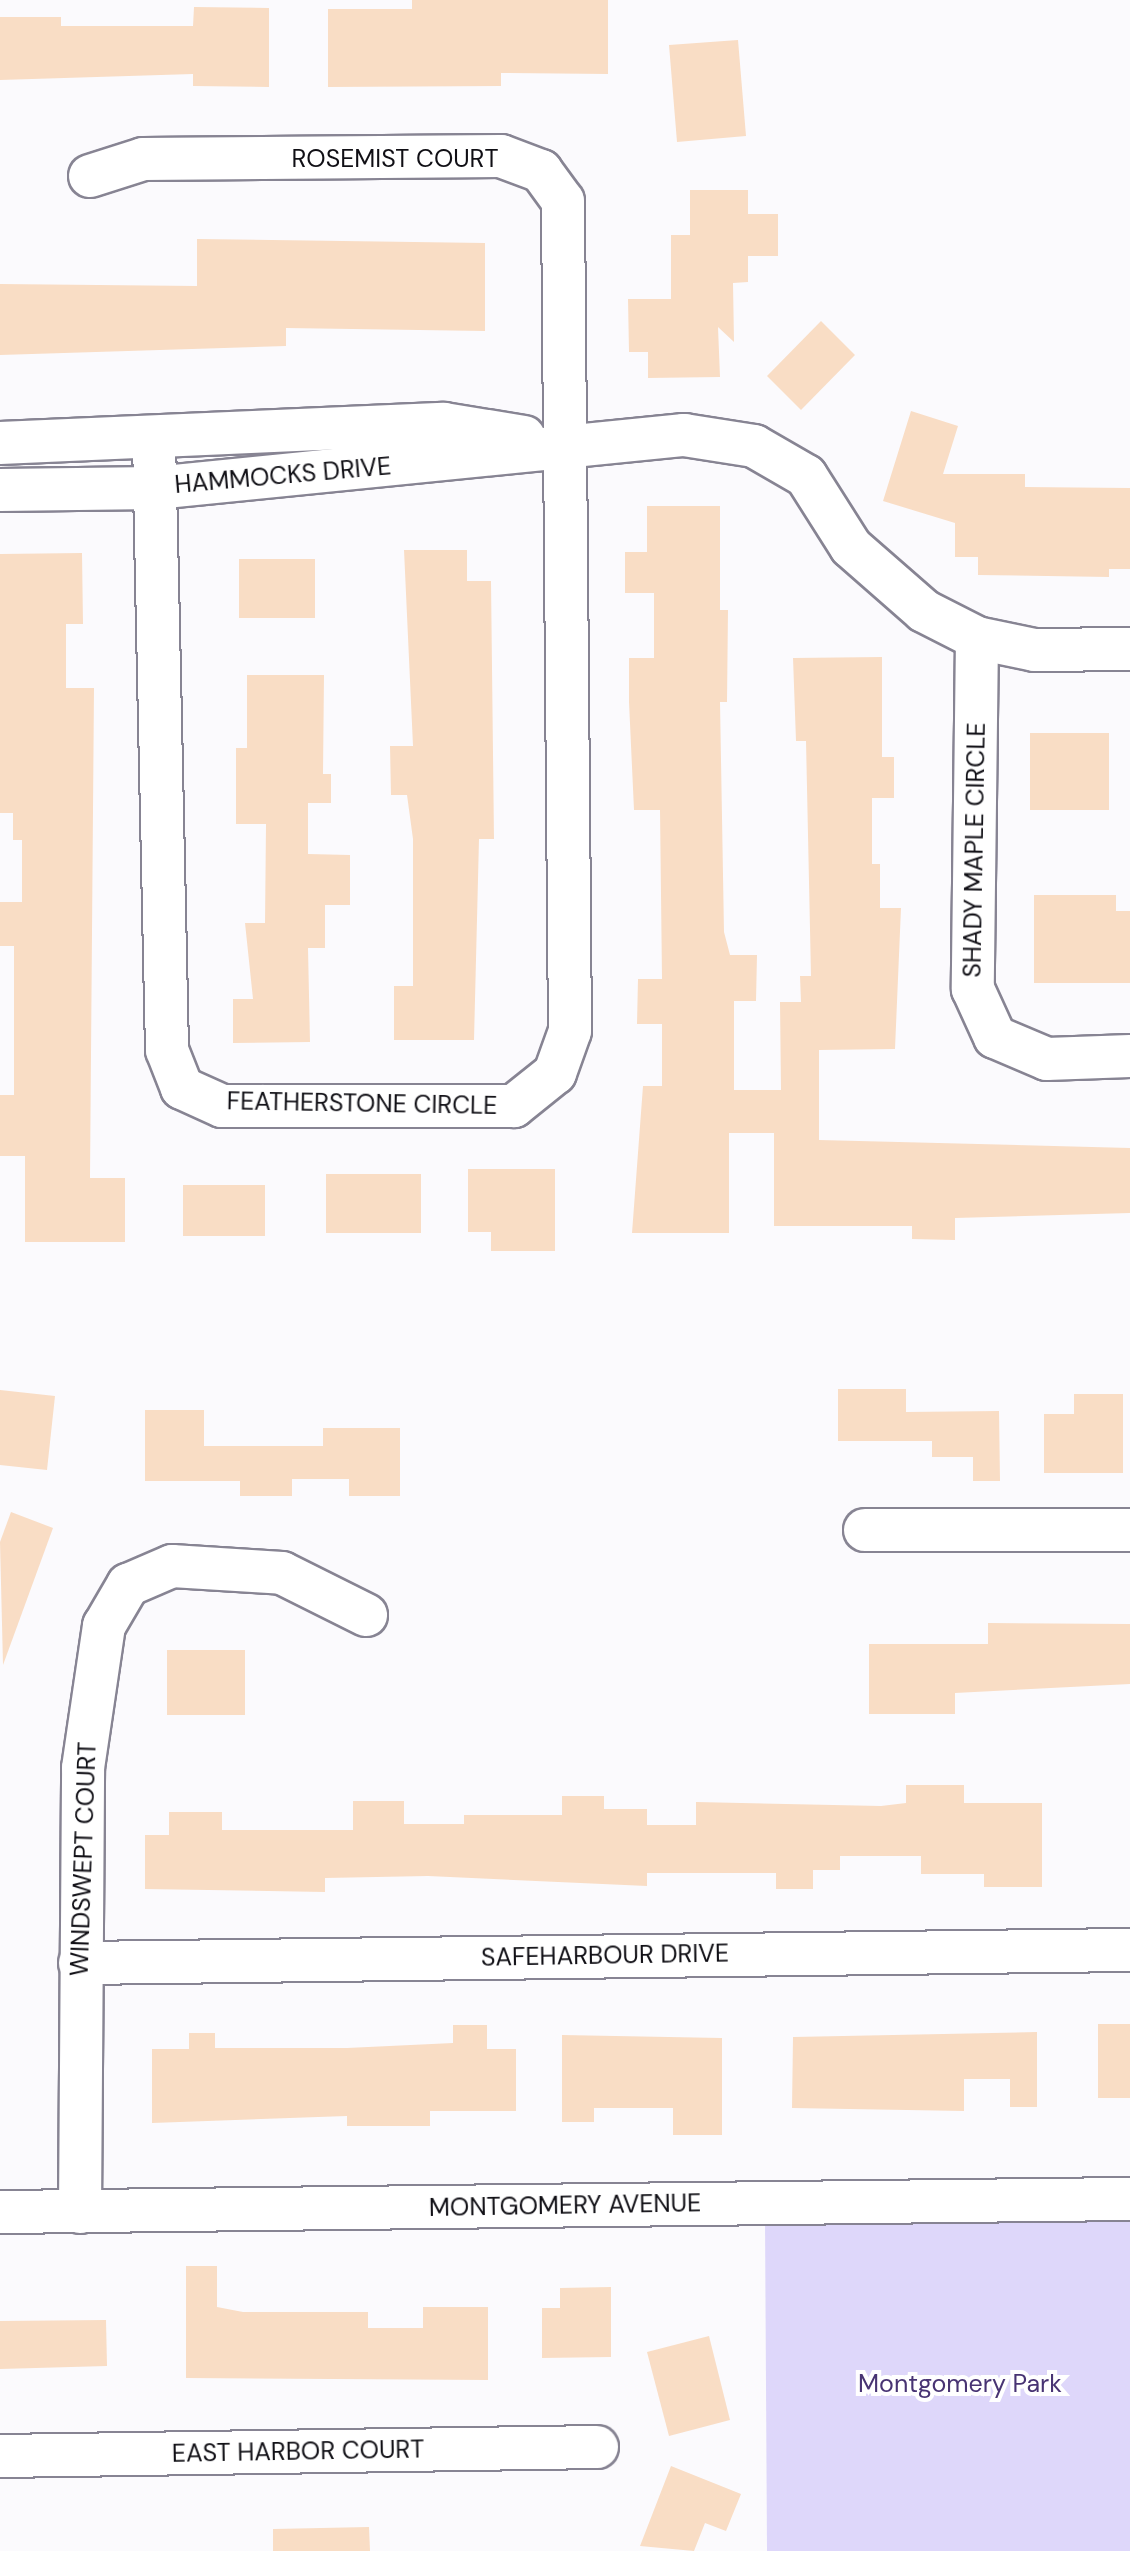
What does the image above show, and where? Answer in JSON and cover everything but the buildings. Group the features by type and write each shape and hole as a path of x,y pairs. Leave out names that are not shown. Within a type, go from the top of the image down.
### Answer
{"street":[{"name":"ROSEMIST COURT","path":"90,176 142,159 500,156 541,171 563,201 564,443"},
{"name":"HAMMOCKS DRIVE","path":"0,443 444,424 564,443"},
{"name":"HAMMOCKS DRIVE","path":"0,490 155,488 564,443 684,435 754,446 806,476 851,547 924,611 977,638 1034,650 1130,649"},
{"name":"FEATHERSTONE CIRCLE","path":"154,438 167,1050 182,1088 222,1106 514,1106 554,1072 570,1032 564,443"},
{"name":"SHADY MAPLE CIRCLE","path":"977,638 973,989 995,1037 1047,1059 1130,1056"},
{"path":"865,1530 1130,1530"},
{"name":"WINDSWEPT COURT","path":"80,2212 83,1768 104,1626 128,1586 172,1566 282,1573 366,1615"},
{"name":"SAFEHARBOUR DRIVE","path":"80,1963 1130,1950"},
{"name":"MONTGOMERY AVENUE","path":"0,2212 1130,2199"},
{"name":"EAST HARBOR COURT","path":"0,2456 597,2447"}],"green space":[{"name":"Montgomery Park","path":"1130,2213 1130,2551 767,2551 765,2220"}]}
